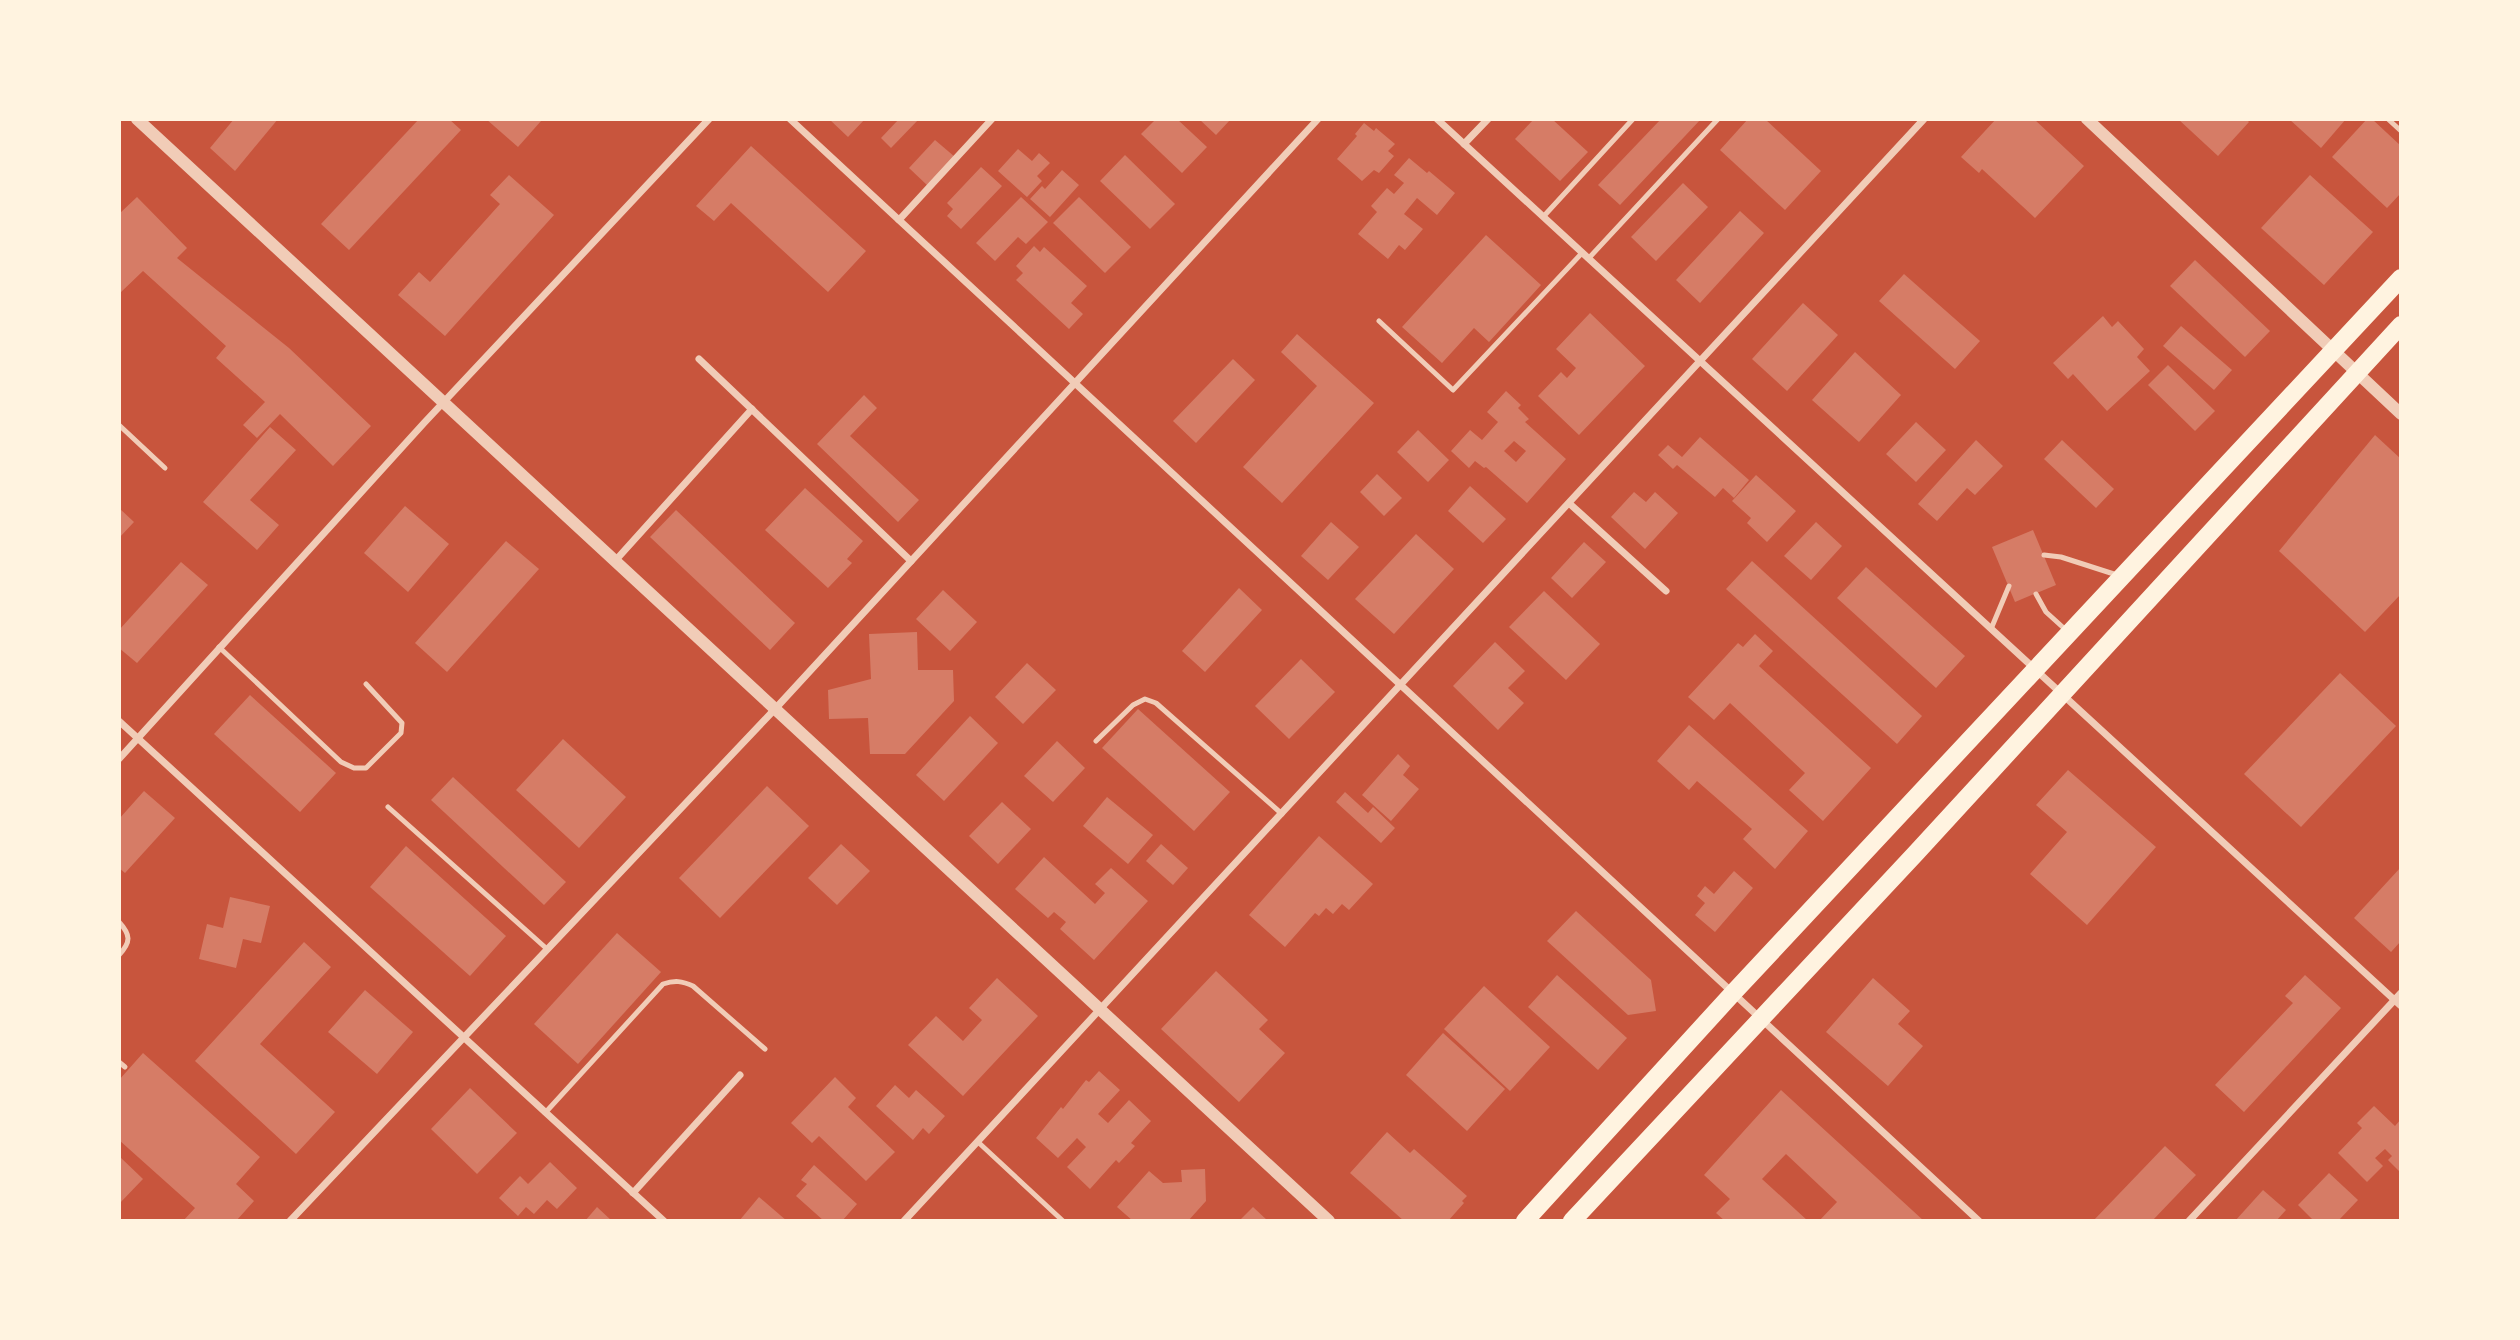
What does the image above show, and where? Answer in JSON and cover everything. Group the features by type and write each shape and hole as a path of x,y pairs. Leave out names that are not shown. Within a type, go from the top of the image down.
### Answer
{"main road":[{"path":"1525,1221 1733,993 2401,278"},
{"path":"1572,1221 2356,373 2398,332"}],"street":[{"path":"137,119 1329,1221"},
{"path":"119,759 443,402 709,119"},
{"path":"790,119 1979,1221"},
{"path":"899,220 992,119"},
{"path":"290,1221 775,709 1318,119"},
{"path":"1437,119 2401,1006"},
{"path":"1464,144 1489,119"},
{"path":"904,1221 1924,119"},
{"path":"2087,119 2401,414"},
{"path":"699,359 911,561"},
{"path":"615,561 752,409"},
{"path":"1570,504 1666,591"},
{"path":"119,721 664,1221"},
{"path":"2189,1221 2401,993"},
{"path":"633,1193 740,1075"}],"lane":[{"path":"1543,217 1633,119"},
{"path":"1379,321 1453,390 1718,119"},
{"path":"2388,119 2401,131"},
{"path":"119,425 165,468"},
{"path":"2044,555 2061,556 2124,577"},
{"path":"1991,629 2008,586"},
{"path":"2036,594 2046,612 2070,634"},
{"path":"219,647 341,762 354,768 366,768 401,733 402,723 366,684"},
{"path":"1096,741 1133,705 1145,699 1156,703 1282,814"},
{"path":"388,807 547,949"},
{"path":"119,922 127,930 129,938 128,945 119,955"},
{"path":"545,1113 663,984 673,980 693,986 765,1049"},
{"path":"119,1062 125,1067"},
{"path":"978,1142 1063,1221"}],"building":[{"path":"234,119 278,119 235,171 210,148"},
{"path":"419,119 449,119 461,130 349,250 321,224"},
{"path":"486,119 539,119 541,121 518,147"},
{"path":"829,119 865,119 848,137"},
{"path":"899,119 919,119 891,148 881,138"},
{"path":"1156,119 1177,119 1207,147 1182,173 1141,134"},
{"path":"1199,119 1231,119 1216,135"},
{"path":"1534,119 1552,119 1588,152 1560,181 1515,139"},
{"path":"1661,119 1701,119 1620,205 1598,185"},
{"path":"1748,119 1765,119 1821,171 1785,210 1720,150"},
{"path":"1996,119 2034,119 2084,166 2035,218 1982,169 1979,173 1961,157"},
{"path":"2178,119 2246,119 2249,122 2218,156"},
{"path":"2289,119 2346,119 2321,148"},
{"path":"2367,119 2372,119 2401,146 2401,193 2387,208 2332,157"},
{"path":"1364,123 1374,131 1376,128 1395,144 1388,151 1394,156 1379,173 1374,170 1362,181 1337,159 1357,136 1355,134"},
{"path":"935,140 955,157 928,186 909,168"},
{"path":"751,146 866,251 828,292 731,203 714,221 696,206"},
{"path":"1018,149 1032,161 1039,153 1050,163 1037,176 1042,181 1027,197 998,171"},
{"path":"1125,155 1175,204 1150,229 1100,181"},
{"path":"1409,158 1455,193 1437,215 1417,198 1404,214 1423,229 1405,250 1399,245 1388,259 1358,234 1377,212 1371,206 1387,188 1394,194 1404,183 1394,175"},
{"path":"981,167 1002,186 961,229 947,216 953,209 947,203"},
{"path":"1062,170 1079,185 1050,217 1030,199 1042,186 1045,189"},
{"path":"509,175 554,215 445,336 398,295 419,272 430,282 500,204 490,195"},
{"path":"2310,175 2373,232 2324,285 2261,228"},
{"path":"1683,183 1708,207 1656,261 1631,237"},
{"path":"137,197 187,248 177,258 289,348 371,426 333,466 280,414 257,438 243,425 265,402 216,358 226,346 143,271 119,294 119,214"},
{"path":"1021,197 1048,222 1026,244 1018,237 995,261 976,243"},
{"path":"1079,197 1131,247 1105,273 1053,223"},
{"path":"1740,211 1764,233 1700,303 1676,280"},
{"path":"1486,235 1541,285 1489,342 1474,328 1442,363 1402,327"},
{"path":"1034,246 1040,252 1044,247 1087,286 1071,303 1083,314 1069,329 1016,280 1023,273 1016,266"},
{"path":"2195,260 2270,331 2245,357 2170,286"},
{"path":"1904,274 1980,341 1955,369 1879,301"},
{"path":"1803,303 1838,335 1787,391 1752,359"},
{"path":"1590,313 1645,366 1579,435 1538,396 1561,372 1567,378 1576,368 1556,349"},
{"path":"2103,316 2112,327 2118,321 2144,349 2137,357 2150,371 2107,411 2073,374 2068,379 2053,363"},
{"path":"2181,326 2232,370 2214,390 2163,346"},
{"path":"1297,334 1374,403 1282,503 1243,467 1317,386 1281,352"},
{"path":"1855,352 1901,395 1859,442 1812,400"},
{"path":"1233,359 1255,380 1196,443 1173,421"},
{"path":"2168,365 2215,411 2195,431 2148,385"},
{"path":"1506,391 1521,405 1518,408 1529,419 1525,422 1566,459 1527,503 1486,467 1475,461 1469,468 1451,451 1470,430 1482,440 1498,422 1487,412","holes":["1514,441 1526,451 1516,462 1504,451"]},
{"path":"864,395 877,408 850,436 919,500 898,522 817,444"},
{"path":"1916,422 1946,450 1916,482 1886,454"},
{"path":"270,427 296,450 250,500 279,525 257,550 203,502"},
{"path":"1418,430 1449,460 1428,482 1397,452"},
{"path":"2375,435 2401,459 2401,594 2365,632 2279,551"},
{"path":"1700,437 1749,480 1734,498 1723,488 1715,497 1677,465 1673,469 1658,455 1668,445 1682,457"},
{"path":"1976,440 2003,466 1975,495 1967,488 1937,521 1918,504"},
{"path":"2062,440 2114,489 2096,508 2044,459"},
{"path":"1377,474 1402,498 1384,516 1360,492"},
{"path":"1756,475 1796,511 1767,542 1747,523 1751,518 1732,501"},
{"path":"1470,486 1506,519 1483,543 1448,511"},
{"path":"805,488 863,541 847,559 852,563 828,588 765,530"},
{"path":"1634,492 1646,502 1655,492 1678,513 1645,549 1611,517"},
{"path":"405,506 449,544 408,592 364,553"},
{"path":"119,508 134,522 119,538"},
{"path":"676,510 795,623 770,650 650,537"},
{"path":"1331,522 1359,547 1328,580 1301,556"},
{"path":"1816,522 1842,546 1811,580 1784,556"},
{"path":"2033,530 2056,585 2015,602 1992,547"},
{"path":"1416,534 1454,569 1394,634 1355,599"},
{"path":"506,541 539,569 447,672 415,643"},
{"path":"1584,542 1606,562 1572,598 1551,578"},
{"path":"1752,561 1922,716 1897,744 1726,589"},
{"path":"181,562 208,585 137,663 119,648 119,630"},
{"path":"1866,567 1965,656 1936,688 1837,598"},
{"path":"1239,588 1262,610 1205,672 1182,651"},
{"path":"943,590 977,622 950,651 916,619"},
{"path":"1544,591 1600,644 1566,680 1509,627"},
{"path":"917,632 918,670 953,670 954,701 905,754 870,754 868,718 829,719 828,690 871,679 869,634"},
{"path":"1755,634 1773,651 1759,666 1871,768 1823,821 1789,790 1805,773 1730,703 1714,720 1688,697 1738,643 1743,647"},
{"path":"1495,642 1525,671 1508,688 1524,703 1498,730 1453,686"},
{"path":"1301,659 1335,692 1289,739 1255,706"},
{"path":"1027,663 1056,690 1023,724 995,697"},
{"path":"2340,673 2396,726 2301,827 2244,774"},
{"path":"250,695 336,773 300,812 214,734"},
{"path":"1138,709 1230,792 1194,831 1102,748"},
{"path":"970,716 998,743 944,801 916,775"},
{"path":"1689,725 1808,831 1775,869 1743,839 1752,829 1697,781 1689,790 1657,761"},
{"path":"563,739 626,797 579,848 516,790"},
{"path":"1057,741 1085,768 1053,802 1024,776"},
{"path":"1398,754 1410,766 1403,775 1419,789 1391,821 1362,795"},
{"path":"2068,770 2156,847 2087,925 2030,874 2067,832 2036,805"},
{"path":"453,777 566,882 544,905 431,800"},
{"path":"767,786 809,826 720,918 679,878"},
{"path":"144,791 175,818 125,873 119,868 119,819"},
{"path":"1345,792 1368,813 1373,807 1395,828 1381,843 1336,802"},
{"path":"1107,797 1153,835 1128,864 1083,826"},
{"path":"1002,802 1031,829 998,864 969,836"},
{"path":"1319,836 1373,884 1349,910 1342,904 1333,914 1326,908 1319,916 1315,913 1285,947 1249,915"},
{"path":"841,844 870,871 837,905 808,878"},
{"path":"1161,844 1188,868 1173,885 1146,861"},
{"path":"406,846 506,936 470,976 370,887"},
{"path":"1044,857 1095,904 1105,893 1095,884 1111,868 1148,901 1094,960 1060,929 1066,922 1054,912 1048,918 1015,889"},
{"path":"2401,867 2401,941 2391,952 2354,918"},
{"path":"1734,871 1753,888 1715,932 1695,915 1705,903 1697,896 1705,886 1714,894"},
{"path":"230,897 270,906 261,943 243,939 236,968 199,959 207,924 223,928"},
{"path":"1576,911 1651,980 1656,1011 1628,1015 1547,941"},
{"path":"617,933 661,972 578,1064 534,1024"},
{"path":"304,942 331,967 260,1044 335,1112 296,1154 195,1061"},
{"path":"1216,971 1268,1020 1259,1029 1285,1053 1239,1102 1161,1029"},
{"path":"1557,975 1627,1038 1598,1070 1528,1007"},
{"path":"2305,975 2341,1008 2244,1112 2215,1085 2293,1003 2285,996"},
{"path":"997,978 1038,1016 963,1096 908,1045 936,1016 963,1041 982,1020 969,1008"},
{"path":"1873,978 1910,1011 1898,1024 1923,1046 1888,1086 1826,1032"},
{"path":"1484,986 1550,1047 1510,1091 1444,1029"},
{"path":"365,990 413,1032 377,1074 328,1032"},
{"path":"1443,1033 1505,1089 1467,1131 1406,1075"},
{"path":"143,1053 260,1157 236,1184 254,1201 236,1221 183,1221 195,1208 119,1140 119,1080"},
{"path":"1099,1071 1120,1090 1098,1114 1108,1123 1129,1100 1151,1121 1131,1143 1135,1146 1119,1163 1116,1160 1090,1189 1067,1167 1086,1147 1077,1138 1058,1158 1036,1138 1086,1080 1089,1082"},
{"path":"835,1077 856,1098 848,1107 895,1152 866,1181 819,1136 812,1143 791,1123"},
{"path":"895,1085 909,1098 916,1090 945,1116 929,1134 923,1128 913,1140 876,1106"},
{"path":"470,1088 517,1133 477,1174 431,1129"},
{"path":"1781,1090 1924,1221 1819,1221 1837,1202 1786,1154 1762,1179 1808,1221 1725,1221 1716,1213 1730,1199 1704,1175"},
{"path":"2374,1106 2395,1126 2401,1119 2401,1173 2388,1160 2392,1156 2385,1149 2375,1158 2383,1166 2367,1182 2338,1153 2362,1128 2357,1123"},
{"path":"1387,1132 1410,1153 1414,1149 1467,1196 1448,1221 1404,1221 1350,1173"},
{"path":"2165,1146 2196,1175 2152,1221 2093,1221"},
{"path":"119,1156 143,1179 119,1204"},
{"path":"550,1162 577,1188 557,1209 547,1200 534,1214 526,1207 518,1216 499,1198 520,1176 528,1184"},
{"path":"814,1165 857,1204 842,1221 824,1221 796,1196 807,1184 801,1180"},
{"path":"1205,1169 1206,1201 1188,1221 1133,1221 1117,1207 1149,1171 1163,1183 1182,1182 1181,1170"},
{"path":"2329,1173 2358,1200 2338,1221 2314,1221 2298,1205"},
{"path":"2263,1190 2286,1210 2276,1221 2235,1221"},
{"path":"759,1197 787,1221 739,1221"},
{"path":"597,1207 612,1221 585,1221"},
{"path":"1253,1207 1268,1221 1239,1221"}]}
